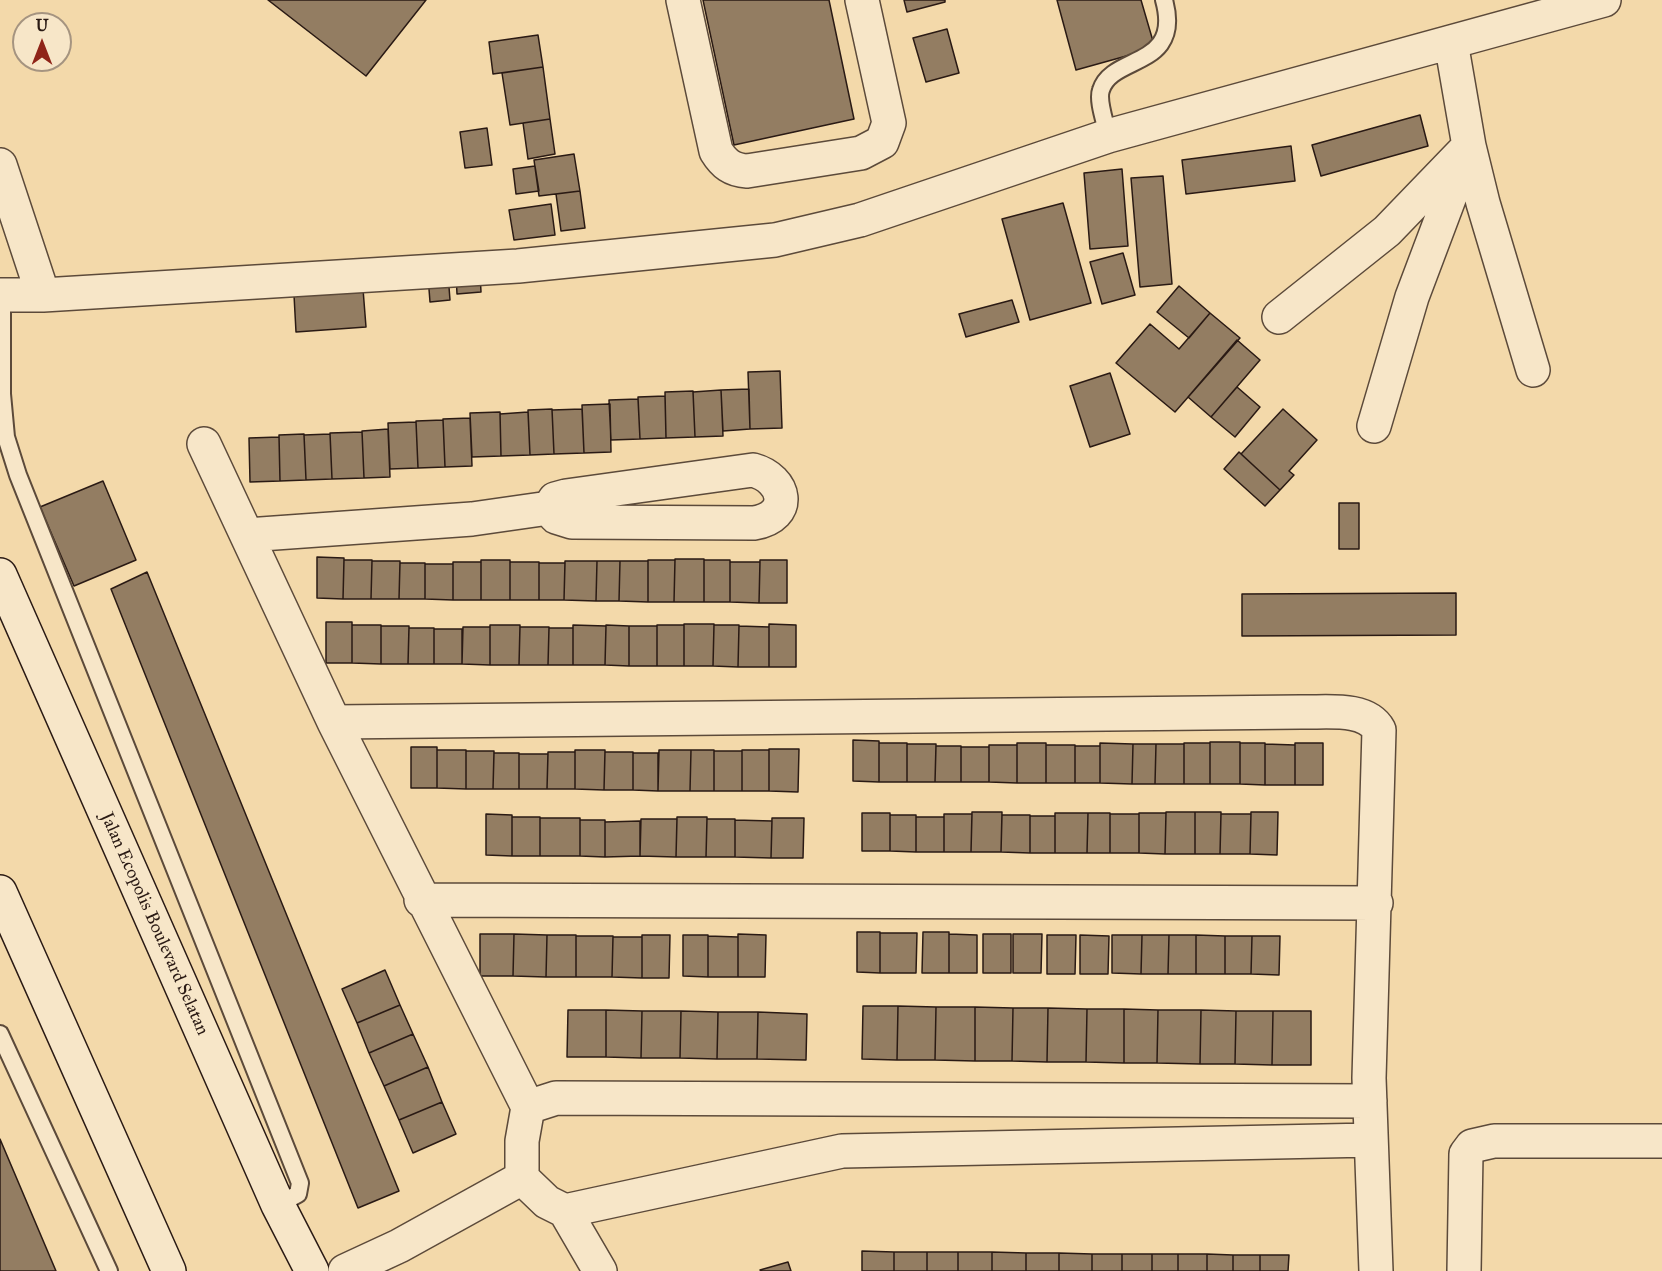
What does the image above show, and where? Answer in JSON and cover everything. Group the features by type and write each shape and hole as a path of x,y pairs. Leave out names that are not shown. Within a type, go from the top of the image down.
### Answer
{"street":[{"path":"683,0 716,151 729,166 747,171 861,153 882,142 889,123 862,0"},
{"path":"1,294 43,295 518,266 775,240 860,220 1108,136 1604,0"},
{"path":"1451,42 1469,146 1483,203 1533,370"},
{"path":"1279,317 1387,231 1469,146"},
{"path":"1374,426 1412,297 1469,146"},
{"path":"0,165 43,295"},
{"path":"204,444 334,722 421,900 528,1107 522,1141 522,1178 547,1202 565,1211 600,1271"},
{"path":"247,535 472,519 549,508 555,499 566,496 753,470 771,478 780,493 780,510 771,520 754,523 572,522 556,517 549,508"},
{"name":"Jalan Ecopolis Boulevard Selatan","path":"0,575 278,1205 312,1271"},
{"path":"334,722 1277,712 1361,715 1375,723 1379,730 1370,1101 1376,1271"},
{"path":"0,892 169,1271"},
{"path":"421,900 1376,903"},
{"path":"528,1107 556,1098 1370,1101"},
{"path":"842,1151 846,1100"},
{"path":"565,1211 842,1151 1371,1140"},
{"path":"1464,1271 1466,1154 1472,1146 1494,1141 1662,1141"},
{"path":"345,1271 399,1246 522,1178"}],"lane":[{"path":"1108,136 1100,91 1106,80 1153,51 1163,41 1168,28 1164,0"},
{"path":"1,294 2,394 6,437 27,497 300,1183 298,1194 278,1205"},
{"path":"0,1034 109,1271"}],"building":[{"path":"268,0 426,0 366,76"},
{"path":"703,0 829,0 854,119 734,145"},
{"path":"904,0 945,0 945,2 907,12"},
{"path":"1057,0 1141,0 1155,48 1076,70"},
{"path":"947,29 959,73 926,82 913,38"},
{"path":"538,35 543,67 493,74 489,42"},
{"path":"543,67 550,119 510,125 502,73"},
{"path":"1420,115 1428,146 1321,176 1312,145"},
{"path":"550,119 555,154 528,159 523,123"},
{"path":"487,128 492,165 465,168 460,132"},
{"path":"1291,146 1295,181 1186,194 1182,160"},
{"path":"574,154 580,191 539,196 534,160"},
{"path":"535,166 539,191 516,194 513,169"},
{"path":"1122,169 1128,246 1090,249 1084,173"},
{"path":"1163,176 1172,284 1140,287 1131,178"},
{"path":"580,191 585,228 561,231 556,194"},
{"path":"1063,203 1091,303 1030,320 1002,219"},
{"path":"551,204 555,235 514,240 509,210"},
{"path":"1123,253 1135,295 1102,304 1090,262"},
{"path":"480,273 481,292 457,294 456,274"},
{"path":"448,274 450,300 430,302 428,276"},
{"path":"1179,286 1210,313 1189,338 1157,312"},
{"path":"363,289 366,327 296,332 294,295"},
{"path":"1012,300 1019,322 966,337 959,314"},
{"path":"1210,313 1240,338 1175,412 1116,363 1150,324 1179,349"},
{"path":"1237,340 1260,360 1211,417 1188,397"},
{"path":"780,371 782,428 750,429 748,372"},
{"path":"1110,373 1130,434 1090,447 1070,386"},
{"path":"1237,387 1260,407 1235,437 1211,417"},
{"path":"749,389 750,429 723,431 721,390"},
{"path":"721,390 723,436 695,437 693,392"},
{"path":"693,391 695,437 666,438 665,392"},
{"path":"665,396 666,438 640,439 638,397"},
{"path":"638,399 640,439 611,440 609,400"},
{"path":"610,404 611,452 584,453 582,405"},
{"path":"552,409 554,454 530,455 528,410"},
{"path":"582,409 584,453 554,454 552,410"},
{"path":"1283,409 1317,440 1289,471 1294,475 1280,490 1241,454"},
{"path":"500,412 501,456 472,457 470,413"},
{"path":"528,412 530,455 501,456 500,414"},
{"path":"470,418 472,466 445,467 443,419"},
{"path":"443,420 445,467 418,468 416,421"},
{"path":"416,422 418,468 390,469 388,423"},
{"path":"388,429 390,477 364,478 362,431"},
{"path":"362,432 364,478 332,479 330,433"},
{"path":"304,434 306,480 280,481 279,435"},
{"path":"330,434 332,479 306,480 304,435"},
{"path":"279,437 280,481 250,482 249,438"},
{"path":"1239,452 1280,490 1265,506 1224,469"},
{"path":"103,481 136,560 74,586 40,507"},
{"path":"1339,503 1359,503 1359,549 1339,549"},
{"path":"317,557 344,558 343,599 317,598"},
{"path":"675,559 704,559 704,602 674,602"},
{"path":"344,560 372,560 371,599 343,599"},
{"path":"481,560 510,560 510,600 481,600"},
{"path":"648,560 675,560 674,602 648,602"},
{"path":"704,560 730,560 730,602 704,602"},
{"path":"760,560 787,560 787,603 759,603"},
{"path":"372,561 400,561 399,599 371,599"},
{"path":"565,561 597,561 596,601 564,600"},
{"path":"597,561 620,561 619,601 596,601"},
{"path":"620,561 648,561 648,602 619,601"},
{"path":"453,562 481,562 481,600 453,600"},
{"path":"510,562 539,562 539,600 510,600"},
{"path":"730,562 760,562 759,603 730,602"},
{"path":"400,563 425,563 425,599 399,599"},
{"path":"539,563 565,563 564,600 539,600"},
{"path":"425,564 453,564 453,600 425,599"},
{"path":"147,572 399,1191 358,1208 111,589"},
{"path":"1456,593 1456,635 1242,636 1242,594"},
{"path":"326,622 352,622 352,663 326,663"},
{"path":"684,624 714,624 713,666 684,666"},
{"path":"769,624 796,625 796,667 769,667"},
{"path":"352,625 381,625 381,664 352,663"},
{"path":"490,625 520,625 519,665 490,665"},
{"path":"573,625 606,626 605,665 573,665"},
{"path":"606,625 629,626 629,666 605,665"},
{"path":"657,625 684,625 684,666 657,666"},
{"path":"714,625 739,625 738,667 713,666"},
{"path":"381,626 409,626 408,664 381,664"},
{"path":"629,626 657,626 657,666 629,666"},
{"path":"739,626 769,627 769,667 738,667"},
{"path":"463,627 490,627 490,665 462,664"},
{"path":"520,627 549,627 548,665 519,665"},
{"path":"409,628 434,628 434,664 408,664"},
{"path":"549,628 573,628 573,665 548,665"},
{"path":"434,629 462,629 462,664 434,664"},
{"path":"853,740 879,741 879,782 853,781"},
{"path":"1210,742 1240,742 1240,784 1210,784"},
{"path":"879,743 907,743 907,782 879,782"},
{"path":"1017,743 1046,743 1046,783 1017,783"},
{"path":"1100,743 1133,744 1132,784 1100,783"},
{"path":"1184,743 1210,743 1210,784 1184,784"},
{"path":"1240,743 1265,743 1265,785 1240,784"},
{"path":"1295,743 1323,743 1323,785 1295,785"},
{"path":"907,744 936,744 935,782 907,782"},
{"path":"1133,744 1156,744 1155,784 1132,784"},
{"path":"1156,744 1184,744 1184,784 1155,784"},
{"path":"1265,744 1295,745 1295,785 1265,785"},
{"path":"989,745 1017,745 1017,783 989,782"},
{"path":"1046,745 1075,745 1075,783 1046,783"},
{"path":"936,746 961,746 961,782 935,782"},
{"path":"1075,746 1100,746 1100,783 1075,783"},
{"path":"411,747 437,747 437,788 411,788"},
{"path":"961,747 989,747 989,782 961,782"},
{"path":"769,749 799,749 798,792 769,791"},
{"path":"437,750 466,750 466,789 437,788"},
{"path":"575,750 605,750 604,790 575,789"},
{"path":"659,750 691,750 690,791 658,791"},
{"path":"691,750 714,750 714,791 690,791"},
{"path":"742,750 769,750 769,791 742,791"},
{"path":"466,751 494,751 493,789 466,789"},
{"path":"714,751 742,751 742,791 714,791"},
{"path":"548,752 575,752 575,789 547,789"},
{"path":"605,752 633,752 633,790 604,790"},
{"path":"494,753 519,753 519,789 493,789"},
{"path":"633,753 658,753 658,791 633,790"},
{"path":"519,754 548,754 547,789 519,789"},
{"path":"972,812 1002,812 1001,852 971,852"},
{"path":"1166,812 1195,812 1195,854 1165,854"},
{"path":"1195,812 1221,812 1220,854 1195,854"},
{"path":"1251,812 1278,812 1277,855 1250,854"},
{"path":"862,813 890,813 890,851 862,851"},
{"path":"1055,813 1088,813 1087,853 1055,853"},
{"path":"1088,813 1110,813 1110,853 1087,853"},
{"path":"1139,813 1166,813 1165,854 1139,853"},
{"path":"486,814 512,815 512,856 486,855"},
{"path":"944,814 972,814 971,852 944,852"},
{"path":"1110,814 1139,814 1139,853 1110,853"},
{"path":"1221,814 1251,814 1250,854 1220,854"},
{"path":"890,815 916,815 916,852 890,851"},
{"path":"1002,815 1030,815 1030,853 1001,852"},
{"path":"1030,816 1055,816 1055,853 1030,853"},
{"path":"512,817 540,817 540,856 512,856"},
{"path":"677,817 707,817 706,857 676,857"},
{"path":"916,817 944,817 944,852 916,852"},
{"path":"540,818 580,818 580,856 540,856"},
{"path":"772,818 804,818 803,858 771,858"},
{"path":"641,819 677,819 676,857 640,856"},
{"path":"707,819 735,819 735,857 706,857"},
{"path":"580,820 605,820 605,857 580,856"},
{"path":"735,820 772,821 771,858 735,857"},
{"path":"640,821 640,856 605,857 605,822"},
{"path":"857,932 880,932 880,973 857,972"},
{"path":"923,932 949,932 949,973 922,973"},
{"path":"880,933 917,933 916,973 880,973"},
{"path":"480,934 514,934 513,976 480,976"},
{"path":"514,934 547,935 546,977 513,976"},
{"path":"738,934 766,935 765,977 738,977"},
{"path":"949,934 977,935 977,973 949,973"},
{"path":"983,934 1011,934 1011,973 983,973"},
{"path":"1013,934 1042,934 1041,973 1013,973"},
{"path":"547,935 576,935 576,977 546,977"},
{"path":"642,935 670,935 669,978 642,978"},
{"path":"683,935 708,935 708,977 683,976"},
{"path":"1047,935 1076,935 1075,974 1047,974"},
{"path":"1080,935 1109,936 1108,974 1080,974"},
{"path":"1112,935 1142,935 1141,974 1112,973"},
{"path":"1142,935 1169,935 1168,974 1141,974"},
{"path":"1169,935 1196,935 1196,974 1168,974"},
{"path":"1196,935 1225,936 1225,974 1196,974"},
{"path":"576,936 613,936 612,977 576,977"},
{"path":"708,936 738,937 738,977 708,977"},
{"path":"1225,936 1252,936 1251,974 1225,974"},
{"path":"1252,936 1280,936 1279,975 1251,974"},
{"path":"613,937 642,937 642,978 612,977"},
{"path":"385,970 400,1005 357,1023 342,989"},
{"path":"400,1005 413,1034 369,1053 357,1023"},
{"path":"863,1006 898,1006 897,1060 862,1059"},
{"path":"898,1006 936,1007 935,1060 897,1060"},
{"path":"936,1007 975,1007 975,1061 935,1060"},
{"path":"975,1007 1013,1008 1012,1061 975,1061"},
{"path":"1013,1008 1048,1008 1047,1062 1012,1061"},
{"path":"1048,1008 1087,1009 1086,1062 1047,1062"},
{"path":"1087,1009 1124,1009 1124,1063 1086,1062"},
{"path":"1124,1009 1158,1010 1157,1063 1124,1063"},
{"path":"568,1010 606,1010 606,1057 567,1057"},
{"path":"606,1010 642,1011 641,1058 606,1057"},
{"path":"1158,1010 1201,1010 1200,1064 1157,1063"},
{"path":"1201,1010 1236,1011 1235,1064 1200,1064"},
{"path":"642,1011 681,1011 680,1058 641,1058"},
{"path":"681,1011 718,1012 717,1059 680,1058"},
{"path":"1236,1011 1273,1011 1272,1065 1235,1064"},
{"path":"1273,1011 1311,1011 1311,1065 1272,1065"},
{"path":"718,1012 758,1012 757,1059 717,1059"},
{"path":"758,1012 807,1014 806,1060 757,1059"},
{"path":"413,1034 428,1067 384,1086 369,1053"},
{"path":"428,1067 442,1102 399,1120 384,1086"},
{"path":"442,1102 456,1134 413,1153 399,1120"},
{"path":"0,1139 56,1271 0,1271"},
{"path":"862,1251 894,1252 894,1271 862,1271"},
{"path":"894,1252 927,1252 927,1271 894,1271"},
{"path":"927,1252 958,1252 958,1271 927,1271"},
{"path":"958,1252 992,1252 992,1271 958,1271"},
{"path":"992,1252 1026,1253 1026,1271 992,1271"},
{"path":"1026,1253 1059,1253 1059,1271 1026,1271"},
{"path":"1059,1253 1092,1254 1092,1271 1059,1271"},
{"path":"1092,1254 1122,1254 1122,1271 1092,1271"},
{"path":"1122,1254 1152,1254 1152,1271 1122,1271"},
{"path":"1152,1254 1178,1254 1178,1271 1152,1271"},
{"path":"1178,1254 1207,1254 1207,1271 1178,1271"},
{"path":"1207,1254 1233,1255 1233,1271 1207,1271"},
{"path":"1233,1255 1260,1255 1260,1271 1233,1271"},
{"path":"1260,1255 1289,1255 1288,1271 1260,1271"},
{"path":"788,1262 791,1271 760,1270"}]}
